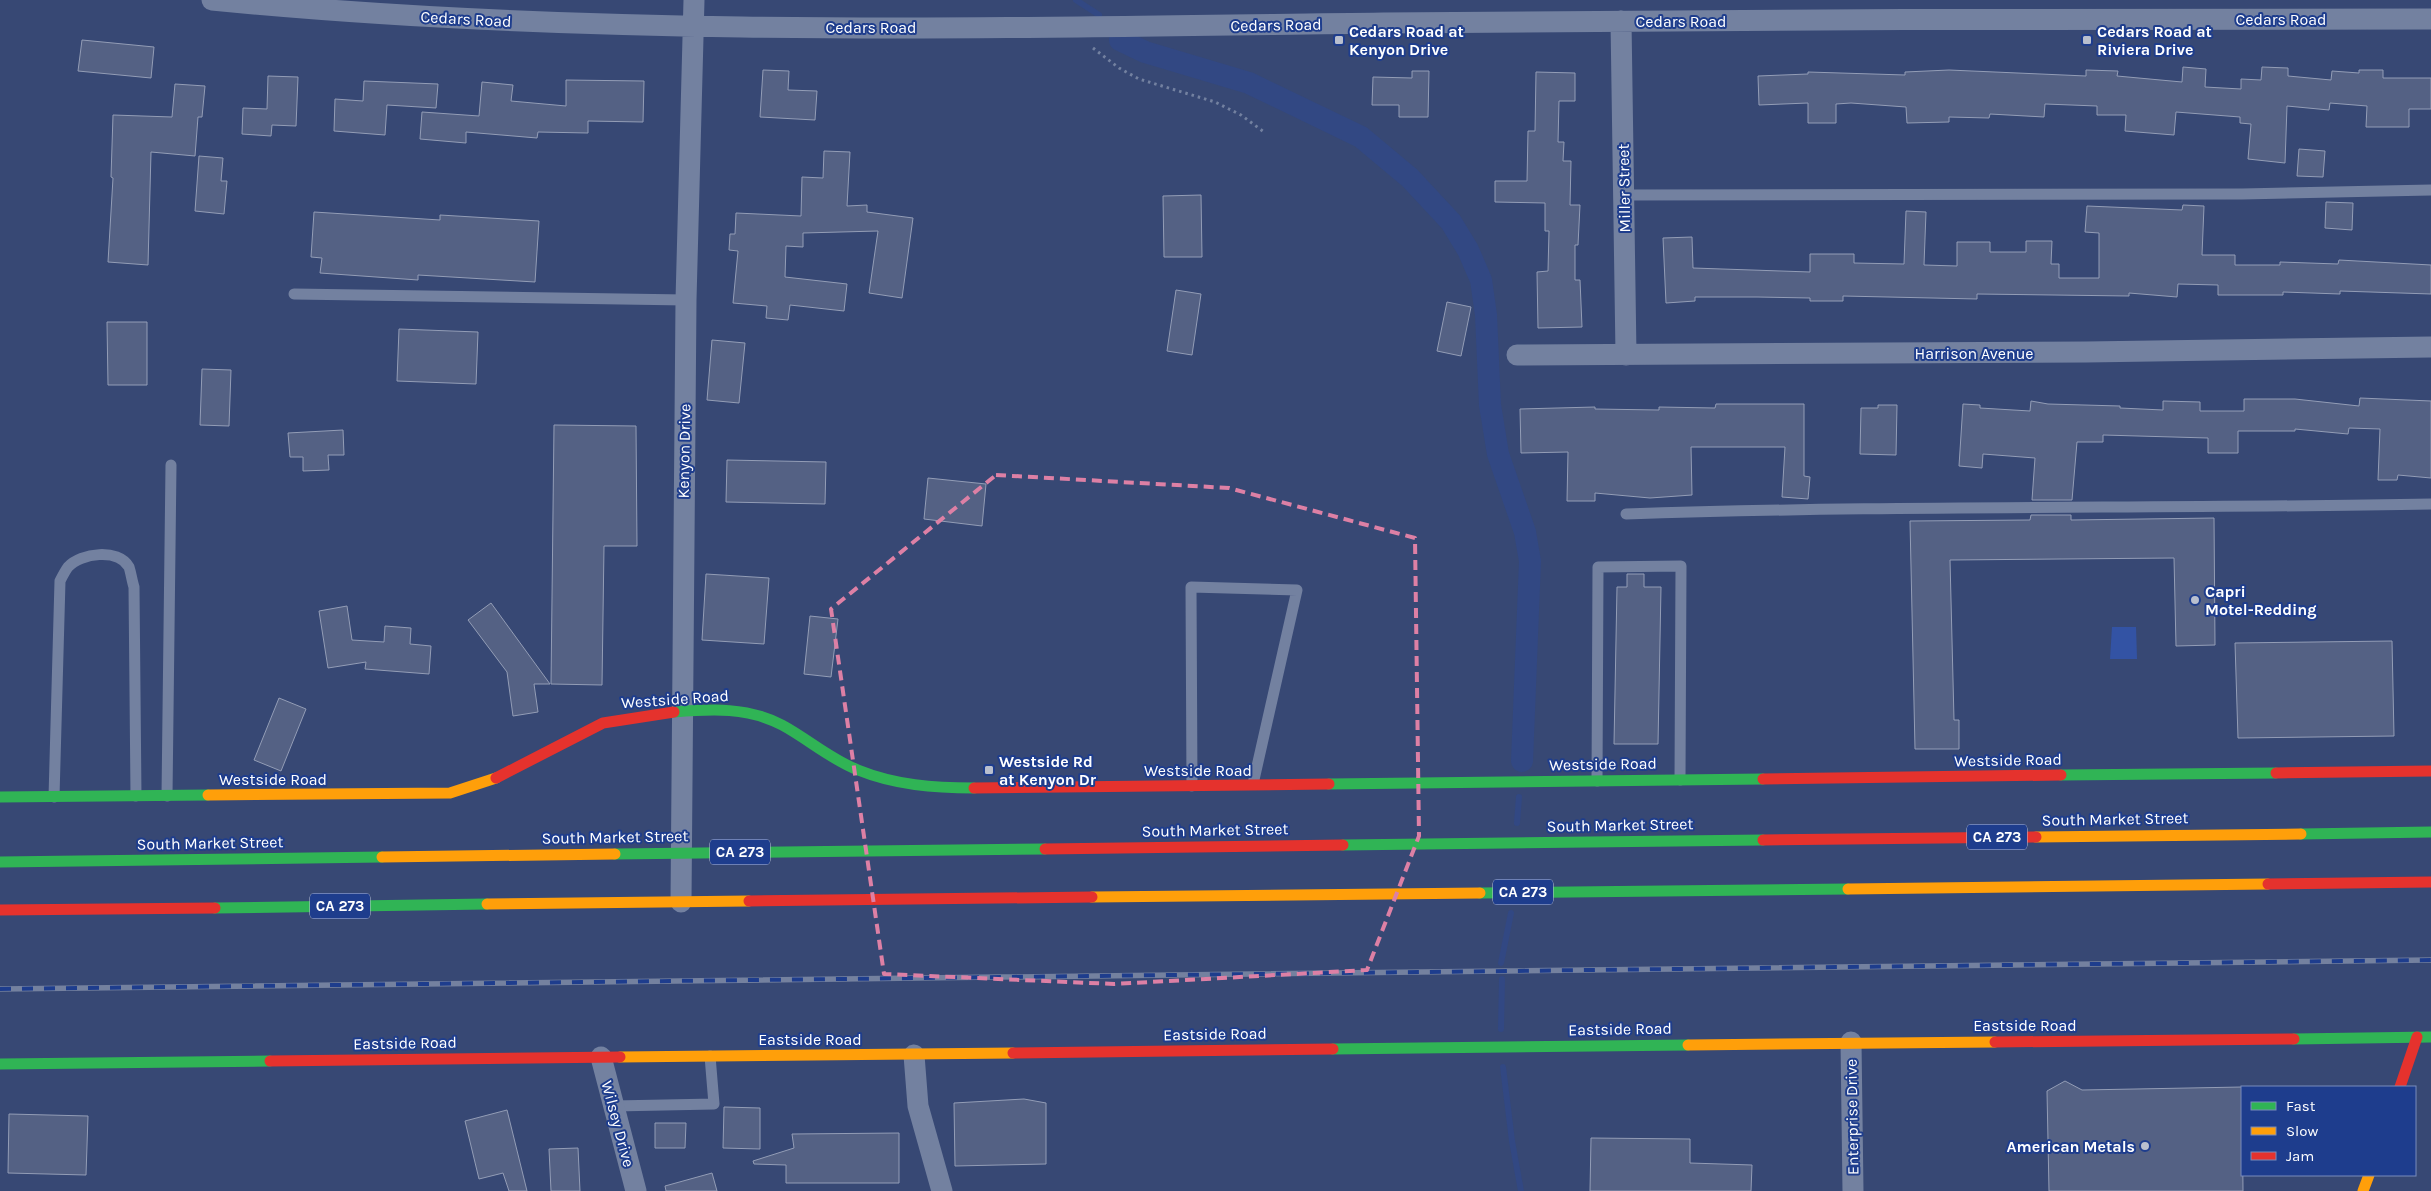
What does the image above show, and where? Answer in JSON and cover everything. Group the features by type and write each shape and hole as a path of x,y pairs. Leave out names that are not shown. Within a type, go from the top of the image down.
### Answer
{"street":[{"name":"Cedars Road","path":"212,0 414,17 692,26 1132,27 1621,21 2111,10 2431,19"},
{"name":"Kenyon Drive","path":"681,902 681,713 686,300 694,0"},
{"name":"Miller Street","path":"1621,21 1626,355"},
{"name":"Harrison Avenue","path":"1517,355 2431,347"},
{"name":"Westside Road","path":"0,798 427,794 456,792 496,780 598,724 627,717 728,710 755,713 785,726 842,763 864,773 901,784 952,788 2431,771"},
{"name":"South Market Street","path":"0,862 682,852 2431,832"},
{"name":"CA 273","path":"0,910 2431,882"},
{"path":"2400,1086 2417,1037"},
{"name":"Eastside Road","path":"0,1064 2431,1037"},
{"name":"Enterprise Drive","path":"1851,1042 1854,1191"},
{"path":"914,1055 918,1106 942,1191"},
{"name":"Wilsey Drive","path":"601,1057 636,1191"},
{"path":"2363,1191 2369,1176"}],"lane":[{"path":"1624,195 2242,194 2431,190"},
{"path":"294,294 686,300"},
{"path":"167,796 171,465"},
{"path":"1626,514 1770,509 2230,508 2431,504"},
{"path":"54,797 60,581 68,568 80,559 105,554 120,558 128,567 134,587 136,796"},
{"path":"1597,781 1598,566 1681,566 1680,780"},
{"path":"1192,786 1190,588 1298,590 1253,786"},
{"path":"614,1106 714,1104 710,1056"}],"path":[{"path":"1064,27 1139,80 1215,102 1241,115 1264,132"}],"highlighted area":[{"path":"996,475 1229,488 1415,538 1419,836 1367,970 1114,984 884,974 831,609"}],"shaded area":[{"path":"2112,627 2136,627 2137,659 2110,659"}],"building":[{"path":"82,40 154,47 151,78 78,71"},
{"path":"2183,67 2206,69 2205,87 2241,89 2241,79 2261,80 2262,67 2288,68 2288,76 2331,80 2332,71 2359,73 2359,70 2383,70 2383,78 2431,78 2431,109 2409,109 2409,127 2366,127 2367,106 2330,103 2329,110 2287,106 2285,163 2248,159 2251,124 2240,123 2240,117 2176,112 2174,135 2125,131 2126,115 2097,115 2097,106 2045,104 2044,117 1990,114 1989,118 1949,117 1949,122 1907,123 1906,107 1851,103 1836,104 1836,123 1808,123 1808,103 1759,105 1758,76 1808,74 1808,72 1905,75 1905,72 1949,70 2086,76 2086,70 2118,71 2117,76 2182,82"},
{"path":"763,70 789,71 788,90 817,91 815,120 760,117"},
{"path":"1412,71 1429,71 1428,117 1399,117 1399,105 1372,105 1373,77 1412,78"},
{"path":"1536,72 1575,73 1575,101 1559,101 1558,142 1564,142 1563,161 1571,161 1570,205 1580,205 1578,245 1575,245 1575,280 1580,280 1582,327 1538,328 1537,272 1548,271 1549,231 1545,231 1545,203 1495,202 1495,181 1527,181 1528,131 1535,131"},
{"path":"268,76 298,77 296,126 272,125 271,136 242,134 243,108 267,109"},
{"path":"566,80 644,81 643,122 588,121 588,133 538,132 537,138 466,132 466,143 420,139 422,112 479,116 482,82 513,85 511,101 566,106"},
{"path":"364,81 438,84 436,108 387,105 385,135 334,131 335,99 363,101"},
{"path":"175,84 205,86 202,117 198,117 195,156 151,152 148,265 108,262 113,178 111,177 113,115 172,117"},
{"path":"2299,149 2325,151 2323,177 2297,176"},
{"path":"824,151 850,152 847,206 867,205 867,212 913,218 902,298 869,293 878,231 803,233 803,247 786,246 785,277 847,284 844,311 790,305 788,320 766,318 767,306 733,303 738,251 729,250 730,234 735,234 736,213 801,216 802,177 823,178"},
{"path":"199,156 223,158 221,181 227,181 224,214 195,211"},
{"path":"1201,195 1202,257 1164,257 1163,196"},
{"path":"2326,202 2353,203 2352,230 2325,228"},
{"path":"2183,205 2204,206 2202,255 2235,255 2235,265 2280,265 2280,262 2338,264 2339,260 2431,265 2431,294 2340,291 2340,294 2283,292 2283,295 2218,295 2218,285 2178,284 2177,297 2129,293 2129,296 1977,294 1977,299 1843,296 1843,301 1810,301 1810,298 1695,297 1695,301 1666,303 1663,238 1692,237 1693,268 1810,272 1810,254 1854,254 1854,263 1904,264 1906,211 1926,212 1924,265 1957,266 1957,242 1990,242 1990,252 2026,252 2026,241 2052,241 2051,264 2059,264 2059,278 2099,278 2099,233 2085,232 2087,206 2182,210"},
{"path":"314,212 440,220 440,215 539,221 535,282 418,275 418,280 320,273 322,258 311,257"},
{"path":"1176,290 1201,294 1192,355 1167,351"},
{"path":"1447,302 1471,307 1461,356 1437,351"},
{"path":"107,322 147,322 147,385 108,385"},
{"path":"399,329 478,332 476,384 397,381"},
{"path":"712,340 745,343 739,403 707,400"},
{"path":"202,369 231,370 229,426 200,425"},
{"path":"2360,398 2431,401 2431,478 2398,475 2397,480 2378,480 2380,429 2349,428 2348,434 2295,429 2295,431 2238,431 2238,453 2208,453 2208,438 2103,435 2103,442 2077,442 2072,500 2032,500 2035,458 1983,454 1982,468 1959,466 1963,404 1980,405 1980,408 2030,411 2031,401 2048,404 2120,406 2120,408 2163,410 2163,401 2200,402 2200,411 2244,411 2244,399 2295,399 2359,406"},
{"path":"1716,404 1804,404 1804,476 1810,477 1808,499 1782,497 1785,447 1691,447 1692,495 1650,498 1595,493 1595,501 1567,501 1568,452 1521,453 1520,409 1595,407 1595,409 1659,410 1659,407 1715,408"},
{"path":"1878,405 1897,405 1896,455 1860,454 1861,408 1878,408"},
{"path":"554,425 636,426 637,546 604,546 602,685 551,684"},
{"path":"343,430 344,455 328,455 329,470 303,471 303,457 290,457 288,433"},
{"path":"727,460 826,462 825,504 726,502"},
{"path":"928,478 986,484 982,526 924,519"},
{"name":"Capri Motel-Redding","path":"2031,515 2071,515 2071,520 2214,518 2215,645 2176,646 2174,558 1950,560 1954,720 1959,720 1959,749 1915,749 1910,521 2030,520"},
{"path":"706,574 769,578 764,644 702,640"},
{"path":"1627,574 1644,574 1644,587 1661,587 1658,744 1614,744 1617,587 1627,587"},
{"path":"491,603 550,684 534,684 538,712 513,716 507,672 468,620"},
{"path":"347,606 352,640 384,642 385,626 411,628 410,644 431,646 429,674 365,669 366,662 328,668 319,611"},
{"path":"810,616 838,619 831,677 804,674"},
{"path":"2392,641 2394,736 2238,738 2235,643"},
{"path":"279,698 306,709 281,771 254,760"},
{"name":"American Metals","path":"2065,1081 2082,1090 2241,1087 2241,1176 2243,1176 2243,1191 2049,1191 2047,1091"},
{"path":"1024,1099 1046,1103 1046,1164 955,1166 954,1103"},
{"path":"724,1107 760,1108 760,1149 723,1148"},
{"path":"507,1110 527,1191 509,1191 503,1173 479,1179 465,1121"},
{"path":"9,1114 88,1116 86,1175 8,1173"},
{"path":"655,1123 686,1123 685,1148 655,1148"},
{"path":"899,1133 899,1183 786,1183 786,1165 754,1164 753,1161 794,1148 792,1134"},
{"path":"1591,1138 1690,1139 1690,1163 1752,1165 1751,1191 1590,1191"},
{"path":"578,1148 580,1191 551,1191 549,1149"},
{"path":"712,1173 717,1191 666,1191 665,1186"}],"waterway":[{"path":"1076,0 1099,15"},
{"path":"1120,40 1145,52 1249,83 1361,137 1410,178 1451,222 1468,250 1481,280 1486,315 1490,405 1498,454 1525,532 1530,561 1522,761"},
{"path":"1517,823 1519,797"},
{"path":"1501,963 1511,913"},
{"path":"1501,1029 1502,979"},
{"path":"1503,1067 1512,1141 1521,1191"}],"railway":[{"path":"0,989 2431,960"}],"traffic: fast":[{"path":"674,712 716,710 756,715 782,725 838,760 872,775 915,785 974,788"},
{"path":"2061,775 2276,773"},
{"path":"1329,784 1763,779"},
{"path":"0,797 208,795"},
{"path":"2301,834 2431,832"},
{"path":"1343,845 1763,840"},
{"path":"615,854 1045,849"},
{"path":"0,862 382,857"},
{"path":"1480,893 1848,889"},
{"path":"215,908 487,904"},
{"path":"2294,1039 2431,1037"},
{"path":"1333,1049 1688,1045"},
{"path":"0,1064 270,1061"}],"traffic: slow":[{"path":"208,795 450,793 496,778"},
{"path":"2036,837 2301,834"},
{"path":"382,857 615,854"},
{"path":"1848,889 2268,884"},
{"path":"1092,897 1480,893"},
{"path":"487,904 749,901"},
{"path":"1688,1045 1995,1042"},
{"path":"620,1057 1013,1053"},
{"path":"2363,1191 2369,1176"}],"traffic: jam":[{"path":"496,778 603,723 674,712"},
{"path":"2276,773 2431,771"},
{"path":"1763,779 2061,775"},
{"path":"974,788 1329,784"},
{"path":"1763,840 2036,837"},
{"path":"1045,849 1343,845"},
{"path":"2268,884 2431,882"},
{"path":"749,901 1092,897"},
{"path":"0,910 215,908"},
{"path":"2400,1086 2417,1037"},
{"path":"1995,1042 2294,1039"},
{"path":"1013,1053 1333,1049"},
{"path":"270,1061 620,1057"}],"place":[{"name":"Cedars Road at Kenyon Drive","path":"1339,40"},
{"name":"Cedars Road at Riviera Drive","path":"2087,40"},
{"name":"Capri Motel-Redding","path":"2195,600"},
{"name":"Westside Rd at Kenyon Dr","path":"989,770"},
{"name":"American Metals","path":"2145,1146"}]}
